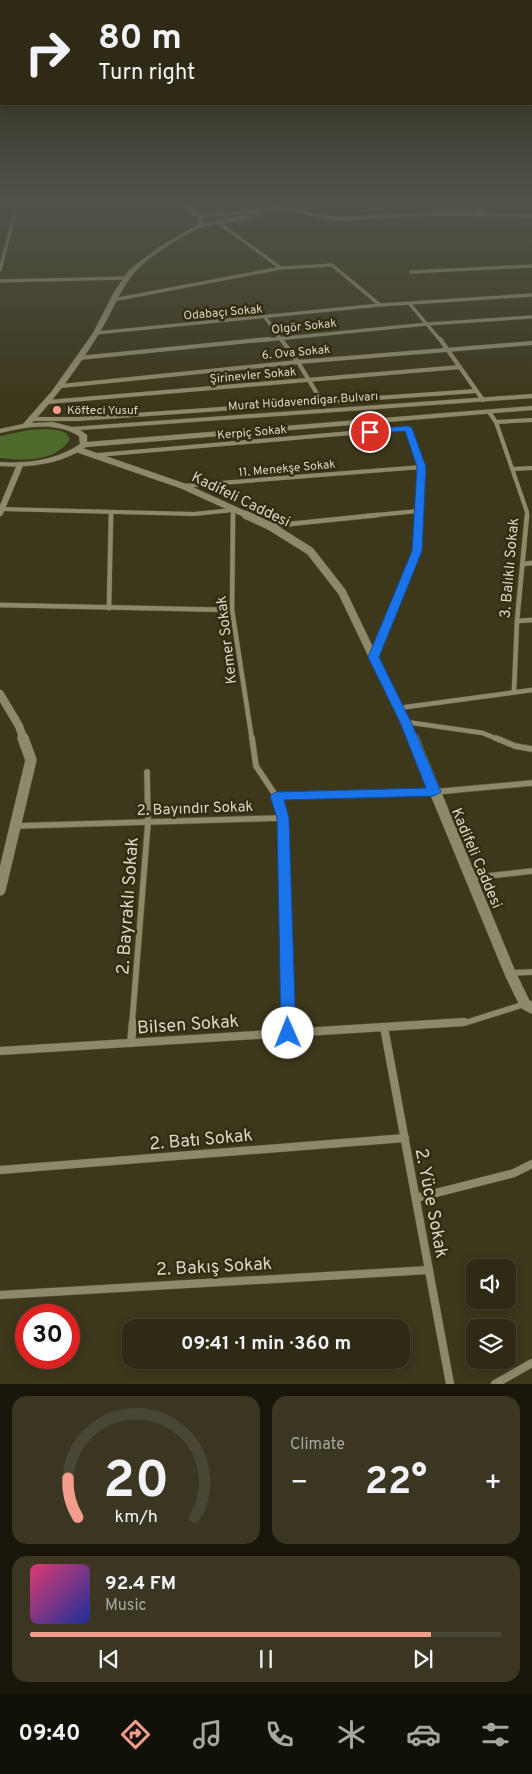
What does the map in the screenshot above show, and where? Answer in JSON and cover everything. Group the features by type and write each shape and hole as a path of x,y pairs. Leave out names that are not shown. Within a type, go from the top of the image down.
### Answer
{"main road":[{"path":"0,431 28,422 48,402 61,386 96,333 125,278 138,267"},
{"name":"Murat Hüdavendigar Bulvarı","path":"28,422 75,428 532,396"},
{"name":"Murat Hüdavendigar Bulvarı","path":"0,464 20,465 59,457 81,447 532,408"},
{"path":"75,428 83,435 81,447"}],"street":[{"path":"113,300 281,268 305,267"},
{"path":"334,267 380,305"},
{"path":"411,272 520,267"},
{"path":"0,281 125,278"},
{"name":"Odabaçı Sokak","path":"96,333 380,305 532,295"},
{"path":"409,303 448,349 483,400"},
{"path":"265,317 282,338 322,402"},
{"name":"Olgör Sokak","path":"78,358 427,324 532,317"},
{"name":"6. Ova Sokak","path":"61,386 298,362 532,343"},
{"name":"Şirinevler Sokak","path":"48,402 460,367"},
{"path":"28,422 476,391"},
{"name":"3. Balıklı Sokak","path":"489,412 496,422 529,512 517,621 514,692"},
{"path":"496,422 532,420"},
{"name":"Kerpiç Sokak","path":"98,455 408,428 422,467"},
{"name":"Kadifeli Caddesi","path":"81,447 183,486 270,526 310,551 342,592 406,722 469,878 510,973 529,1006"},
{"path":"20,465 1,511 194,514 233,510"},
{"path":"373,657 417,551 422,467"},
{"name":"11. Menekşe Sokak","path":"183,486 422,467"},
{"path":"513,469 532,468"},
{"name":"Kemer Sokak","path":"233,510 232,610 256,766 276,796"},
{"path":"270,526 418,511"},
{"path":"109,608 111,513"},
{"path":"523,564 532,563"},
{"path":"0,605 232,610"},
{"path":"517,621 532,620"},
{"path":"399,708 532,690"},
{"path":"0,694 19,726 31,760 0,890"},
{"path":"406,722 483,733 515,746 532,749"},
{"name":"2. Bayraklı Sokak","path":"131,1043 148,822 147,772"},
{"path":"288,1033 283,818 276,796 434,792 532,783"},
{"name":"2. Bayındır Sokak","path":"14,826 283,818"},
{"path":"469,878 532,871"},
{"path":"510,973 532,972"},
{"name":"Bilsen Sokak","path":"0,1051 468,1022 529,1006"},
{"name":"2. Yüce Sokak","path":"384,1027 450,1384"},
{"name":"2. Batı Sokak","path":"0,1170 404,1138"},
{"path":"416,1198 514,1173 532,1164"},
{"name":"2. Bakış Sokak","path":"0,1295 429,1270"},
{"path":"495,1384 532,1363"}],"green space":[{"path":"45,429 66,433 70,439 64,447 48,456 19,460 0,458 0,436"}],"place":[{"name":"Köfteci Yusuf","path":"57,410"}],"route":[{"path":"288,1033 283,818 276,796 434,792 406,722 373,657 417,551 422,467 408,428 370,432"}]}
